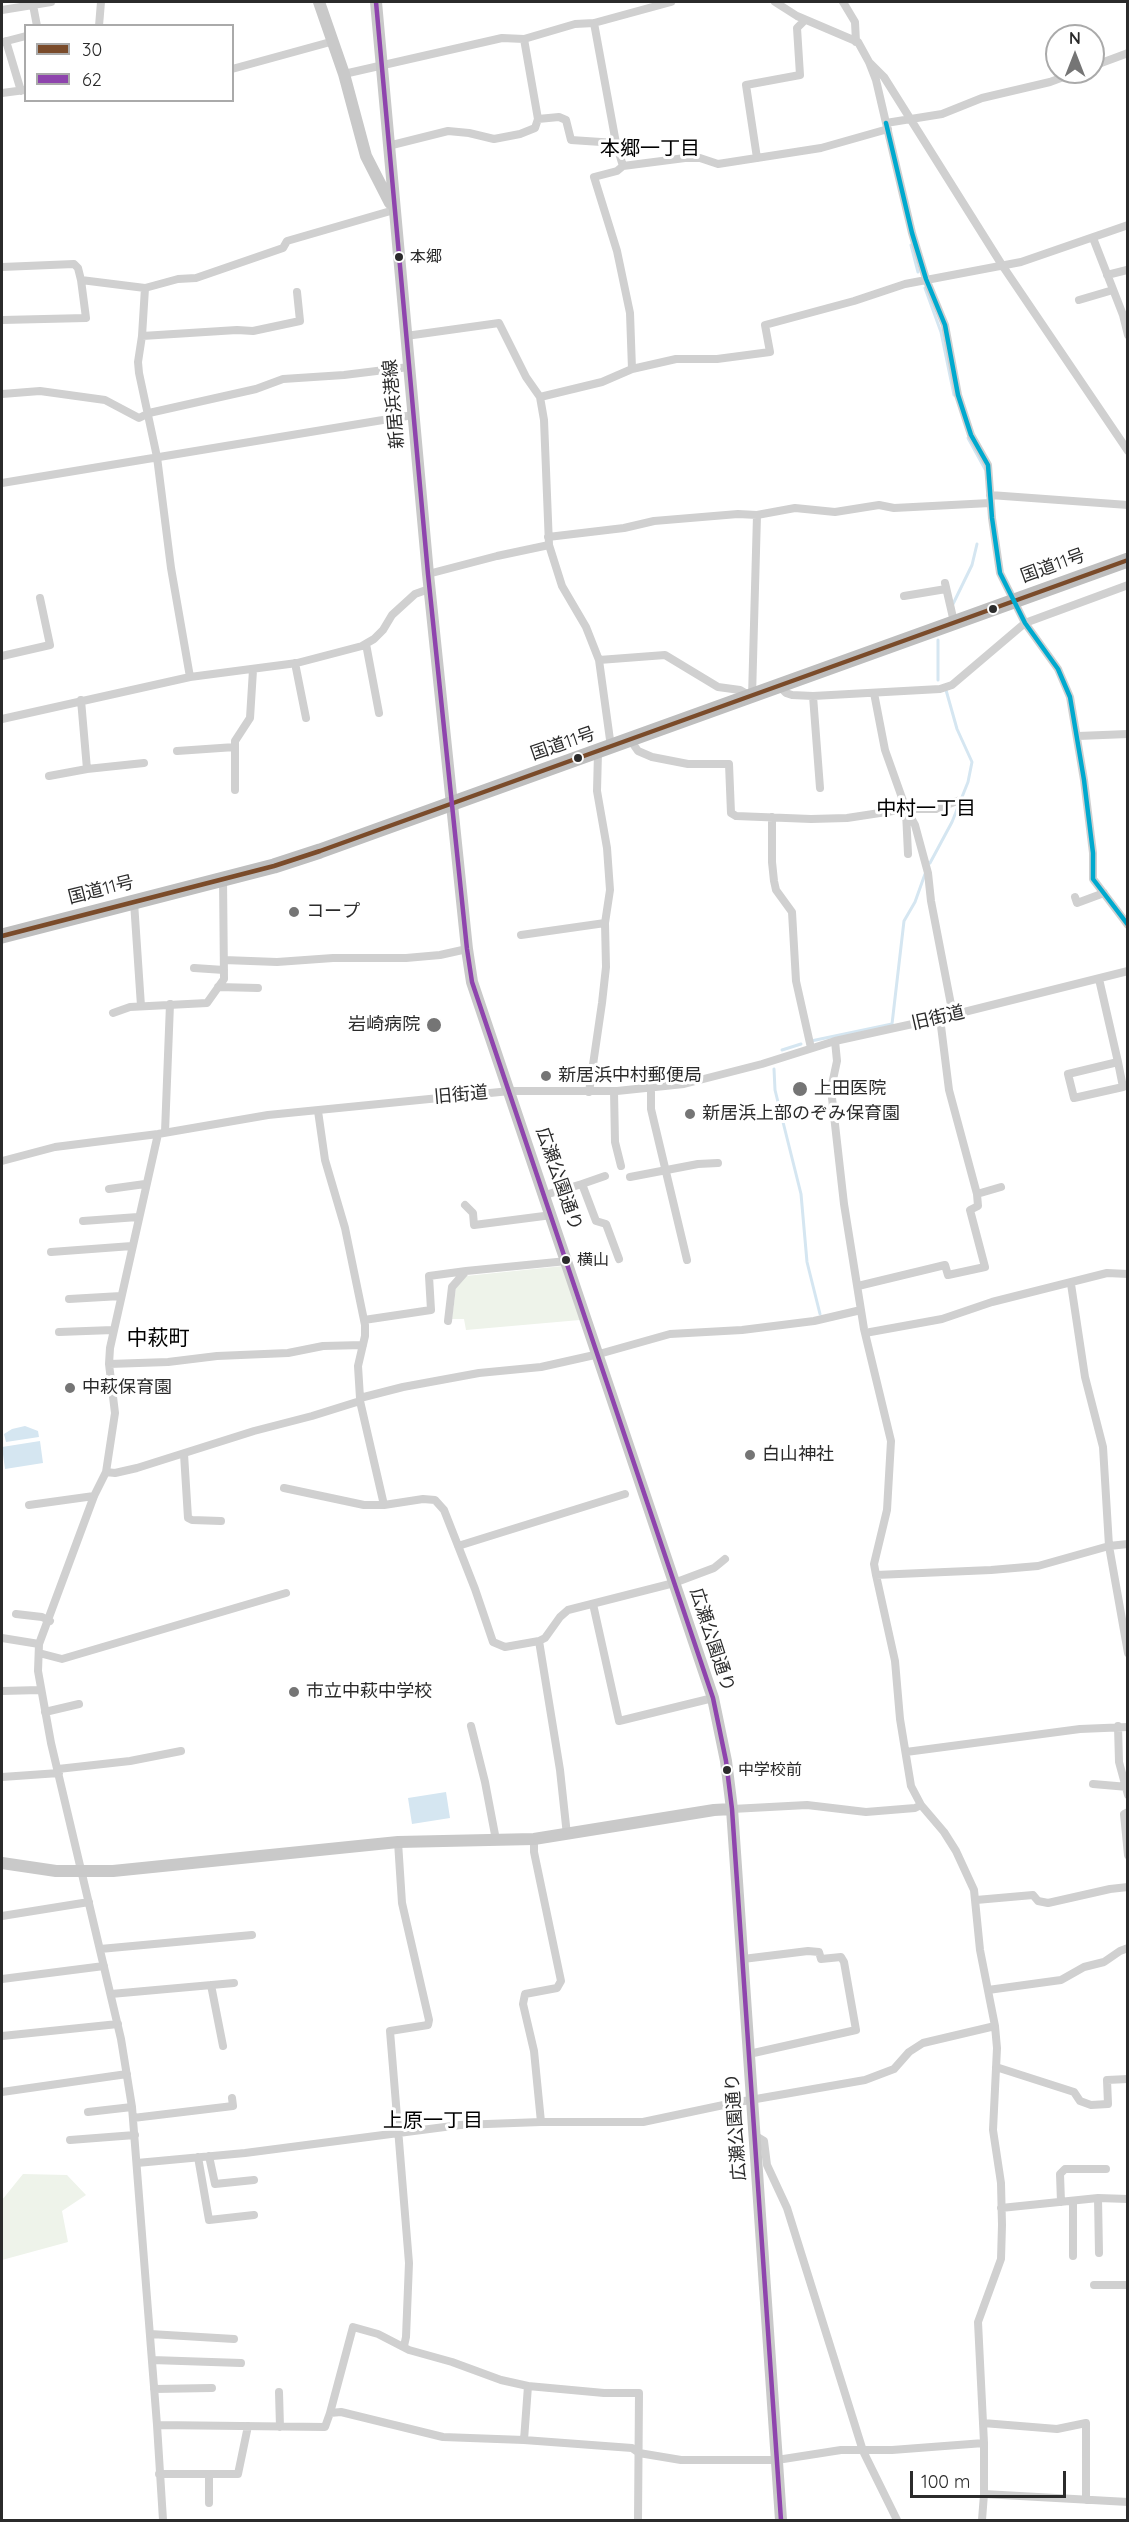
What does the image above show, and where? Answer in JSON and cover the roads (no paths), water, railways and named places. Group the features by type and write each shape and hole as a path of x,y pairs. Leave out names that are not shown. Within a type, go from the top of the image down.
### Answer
{"highway":[{"name":"国道11号","path":"2,935 134,902 320,851 451,802 752,697 952,613 1012,601 1128,560"}],"street":[{"path":"2,10 51,2"},
{"path":"99,24 101,2"},
{"path":"81,280 144,288 178,279 196,278 283,248 286,241 394,210 366,156 345,74 319,2"},
{"name":"新居浜港線","path":"376,2 429,589 451,802"},
{"path":"345,74 502,38 524,39 575,24 594,23 671,2"},
{"path":"775,2 805,20 856,42"},
{"path":"843,2 855,22 856,42 869,62 884,77 1002,265 1128,451"},
{"path":"33,5 37,24"},
{"path":"757,158 746,85 800,75 797,28 805,20"},
{"path":"594,23 616,143 623,166"},
{"path":"2,93 23,90 4,42 24,37"},
{"path":"388,146 448,131 494,139 535,128 538,119 524,39"},
{"path":"234,68 334,41"},
{"path":"1105,62 1128,53"},
{"path":"869,62 887,126 912,233 945,325 954,383 971,435 988,465 1000,573 1012,601 1058,669 1070,697 1078,736 1093,853 1093,879 1128,925"},
{"path":"632,369 630,313 617,251 594,177 617,171 623,166 685,158 700,158 718,164 821,148 909,118 942,114 982,98 1045,83"},
{"path":"538,119 559,117 566,120 571,140 616,143"},
{"path":"540,397 602,382 632,369 676,359 717,359 770,352 765,325 927,279 1046,254 1128,225"},
{"path":"1093,238 1128,335"},
{"path":"2,267 74,264 78,268 81,280 86,318 2,320"},
{"path":"1107,275 1127,270"},
{"path":"144,288 139,373 157,457 171,568 190,677"},
{"path":"1079,300 1113,290"},
{"path":"142,336 253,331 300,321 297,292"},
{"path":"406,336 499,323 526,376 540,397 544,420 548,541 562,586 586,627 598,660 604,750 597,800 609,867 610,890 605,924 606,967 589,1092"},
{"path":"2,394 40,391 70,394 105,400 139,417 256,389 283,379 344,375 409,367"},
{"path":"2,483 413,415"},
{"path":"428,574 548,541 654,521 738,514 757,515 795,508 835,512 879,505 894,508 990,499 1128,505"},
{"path":"598,660 665,655 718,687 740,690 752,697 757,515"},
{"path":"779,686 792,695 813,696 940,688 952,685 1025,622 1128,585"},
{"path":"904,596 945,586 952,613"},
{"path":"2,719 190,677 295,663 366,644 383,630 392,615 415,594 429,589"},
{"path":"2,656 50,645 40,598"},
{"path":"366,644 379,713"},
{"path":"295,663 306,718"},
{"path":"235,789 235,741 250,718 253,670"},
{"path":"874,693 885,750 906,809 915,825 928,873 930,901 953,1015"},
{"path":"813,696 820,788"},
{"path":"81,700 87,769"},
{"path":"1078,736 1128,734"},
{"path":"631,741 638,751 652,757 688,764 729,764 731,813 736,816 847,818 906,809 936,809 957,801"},
{"path":"177,751 235,747"},
{"path":"49,776 144,763"},
{"name":"広瀬公園通り","path":"451,802 472,982 713,1698 726,1761 732,1809 743,1959 781,2520"},
{"path":"906,809 908,854"},
{"path":"772,817 774,881 776,890 792,912 795,926 796,981 811,1048"},
{"path":"113,1013 141,1006 207,1003 224,979 224,878"},
{"path":"1076,897 1077,903 1104,893"},
{"path":"134,902 141,1006"},
{"path":"521,935 605,924"},
{"path":"224,960 277,962 333,958 406,958 440,955 467,949"},
{"path":"194,968 224,970"},
{"name":"旧街道","path":"2,1161 55,1147 162,1133 258,1116 510,1091 614,1092 684,1084 762,1064 835,1041 953,1015 1128,971"},
{"path":"1098,979 1118,1062 1123,1087 1074,1098 1068,1074 1118,1062"},
{"path":"218,987 258,988"},
{"path":"163,2520 132,2107 118,2024 40,1690 39,1649 94,1496 106,1472 115,1413 109,1364 113,1330 145,1185 162,1133 170,1004"},
{"path":"858,1286 945,1265 948,1275 985,1267 970,1210 978,1206 978,1194 949,1090 940,1018"},
{"path":"835,1041 837,1061 831,1089 844,1204 865,1333 891,1441 886,1510 874,1564 895,1661 900,1719 911,1786 921,1805 945,1832 974,1890 980,1950 996,2026 993,2130 1001,2183 1001,2259 978,2322 984,2443 984,2494 981,2520"},
{"path":"651,1089 651,1109 687,1260"},
{"path":"614,1092 615,1142 621,1166"},
{"path":"318,1111 325,1160 343,1221 364,1320 365,1336 358,1366 360,1399 384,1505"},
{"path":"630,1177 698,1164 718,1163"},
{"path":"545,1195 605,1176"},
{"path":"109,1189 145,1185"},
{"path":"582,1185 596,1221 606,1224 619,1259"},
{"path":"978,1194 1001,1187"},
{"path":"465,1205 473,1213 474,1225 552,1215"},
{"path":"82,1221 138,1217"},
{"path":"51,1252 132,1245"},
{"path":"364,1320 431,1310 429,1276 567,1261"},
{"path":"447,1321 452,1287 466,1271"},
{"path":"865,1333 942,1319 992,1302 1071,1284 1107,1273 1128,1274"},
{"path":"1071,1284 1085,1377 1103,1447 1109,1546 1128,1653"},
{"path":"69,1299 121,1296"},
{"path":"106,1472 115,1473 137,1468 360,1399 479,1373 541,1367 670,1334 742,1330 814,1321 861,1310"},
{"path":"59,1332 113,1330"},
{"path":"109,1364 168,1362 217,1356 288,1353 323,1346 363,1345"},
{"path":"111,1386 151,1385"},
{"path":"184,1454 188,1518 221,1521"},
{"path":"284,1488 364,1505 384,1505 423,1499 435,1500 444,1510 476,1589 493,1642 505,1647 545,1638 568,1610 674,1583 714,1568 725,1559"},
{"path":"458,1546 625,1494"},
{"path":"29,1505 94,1496"},
{"path":"876,1575 1038,1566 1109,1546 1128,1544"},
{"path":"2,1638 39,1649 62,1659 131,1637 184,1625 286,1593"},
{"path":"593,1604 619,1721 713,1698"},
{"path":"16,1614 42,1617 50,1621"},
{"path":"539,1641 560,1770 567,1835"},
{"path":"2,1691 40,1690"},
{"path":"45,1712 79,1704"},
{"path":"471,1726 496,1840"},
{"path":"906,1752 993,1739 1123,1727 1119,1762 1126,1790 1093,1784"},
{"path":"2,1777 130,1761 181,1751"},
{"path":"2,1863 82,1872 113,1871 398,1842 534,1839 714,1810 807,1804 866,1812 915,1808 921,1805"},
{"path":"1128,1812 1124,1814 1128,1856"},
{"path":"534,1839 534,1852 561,1981 557,1988 525,1994 523,2004 534,2051 541,2122"},
{"path":"398,1842 402,1903 429,2020 428,2025 390,2031 409,2263 404,2346"},
{"path":"976,1900 1033,1895 1038,1901 1048,1903 1128,1887"},
{"path":"2,1916 89,1902"},
{"path":"100,1949 252,1935"},
{"path":"988,1990 1061,1980 1084,1967 1104,1962 1128,1948"},
{"path":"743,1959 808,1951 819,1952 821,1959 841,1957 844,1962 856,2030 749,2054"},
{"path":"2,1979 104,1966"},
{"path":"111,1994 234,1983"},
{"path":"211,1985 223,2046"},
{"path":"2,2036 118,2024"},
{"path":"137,2163 460,2125 643,2122 865,2080 894,2069 909,2052 923,2043 996,2026"},
{"path":"996,2067 1074,2092 1080,2101 1091,2105 1108,2104 1107,2080 1128,2079"},
{"path":"2,2092 127,2074"},
{"path":"133,2118 233,2106 232,2098"},
{"path":"88,2112 132,2107"},
{"path":"70,2140 135,2135"},
{"path":"754,2135 764,2141 767,2165 787,2208 863,2451 897,2520"},
{"path":"209,2156 215,2184 254,2180"},
{"path":"198,2157 209,2220 254,2215"},
{"path":"1061,2202 1060,2174 1065,2169 1106,2169"},
{"path":"1001,2208 1098,2198 1128,2199"},
{"path":"1098,2198 1099,2253"},
{"path":"1073,2200 1073,2256"},
{"path":"1094,2285 1128,2285"},
{"path":"157,2425 325,2427 353,2326 409,2350 452,2362 501,2380 528,2386 604,2393 639,2393 638,2520"},
{"path":"150,2334 234,2339"},
{"path":"152,2360 241,2363"},
{"path":"524,2440 528,2386"},
{"path":"154,2390 212,2388"},
{"path":"279,2392 280,2427"},
{"path":"330,2413 341,2412 444,2437 632,2448 639,2453 681,2460 777,2460 842,2450 863,2451 984,2443"},
{"path":"983,2423 1057,2429 1086,2423 1086,2500"},
{"path":"159,2474 238,2474 248,2426"},
{"path":"209,2474 210,2503"},
{"path":"984,2494 1128,2502"}],"water":[{"path":"25,1426 38,1431 39,1437 6,1442 4,1434 12,1429"},
{"path":"40,1441 43,1463 5,1469 2,1447"},
{"path":"446,1792 450,1818 412,1824 408,1798"}],"waterway":[{"path":"911,245 918,272"},
{"path":"925,288 941,332 954,395"},
{"path":"968,438 985,469"},
{"path":"953,604 972,565 977,544"},
{"path":"938,640 938,680"},
{"path":"930,863 952,822 968,782 972,762 957,729 946,690"},
{"path":"811,1041 892,1024 904,921 915,902 925,874"},
{"path":"782,1050 801,1044"},
{"path":"774,1069 775,1090 801,1194 807,1262 820,1314"}],"place":[{"name":"本郷","path":"399,257"},
{"name":"コープ","path":"294,912"},
{"name":"岩崎病院","path":"434,1025"},
{"name":"新居浜中村郵便局","path":"546,1076"},
{"name":"上田医院","path":"800,1089"},
{"name":"新居浜上部のぞみ保育園","path":"690,1114"},
{"name":"横山","path":"566,1260"},
{"name":"中萩保育園","path":"70,1388"},
{"name":"白山神社","path":"750,1455"},
{"name":"市立中萩中学校","path":"294,1692"},
{"name":"中学校前","path":"727,1770"}],"district":[{"name":"本郷一丁目","path":"650,149"},
{"name":"中村一丁目","path":"926,809"},
{"name":"中萩町","path":"158,1339"},
{"name":"上原一丁目","path":"433,2121"}]}
